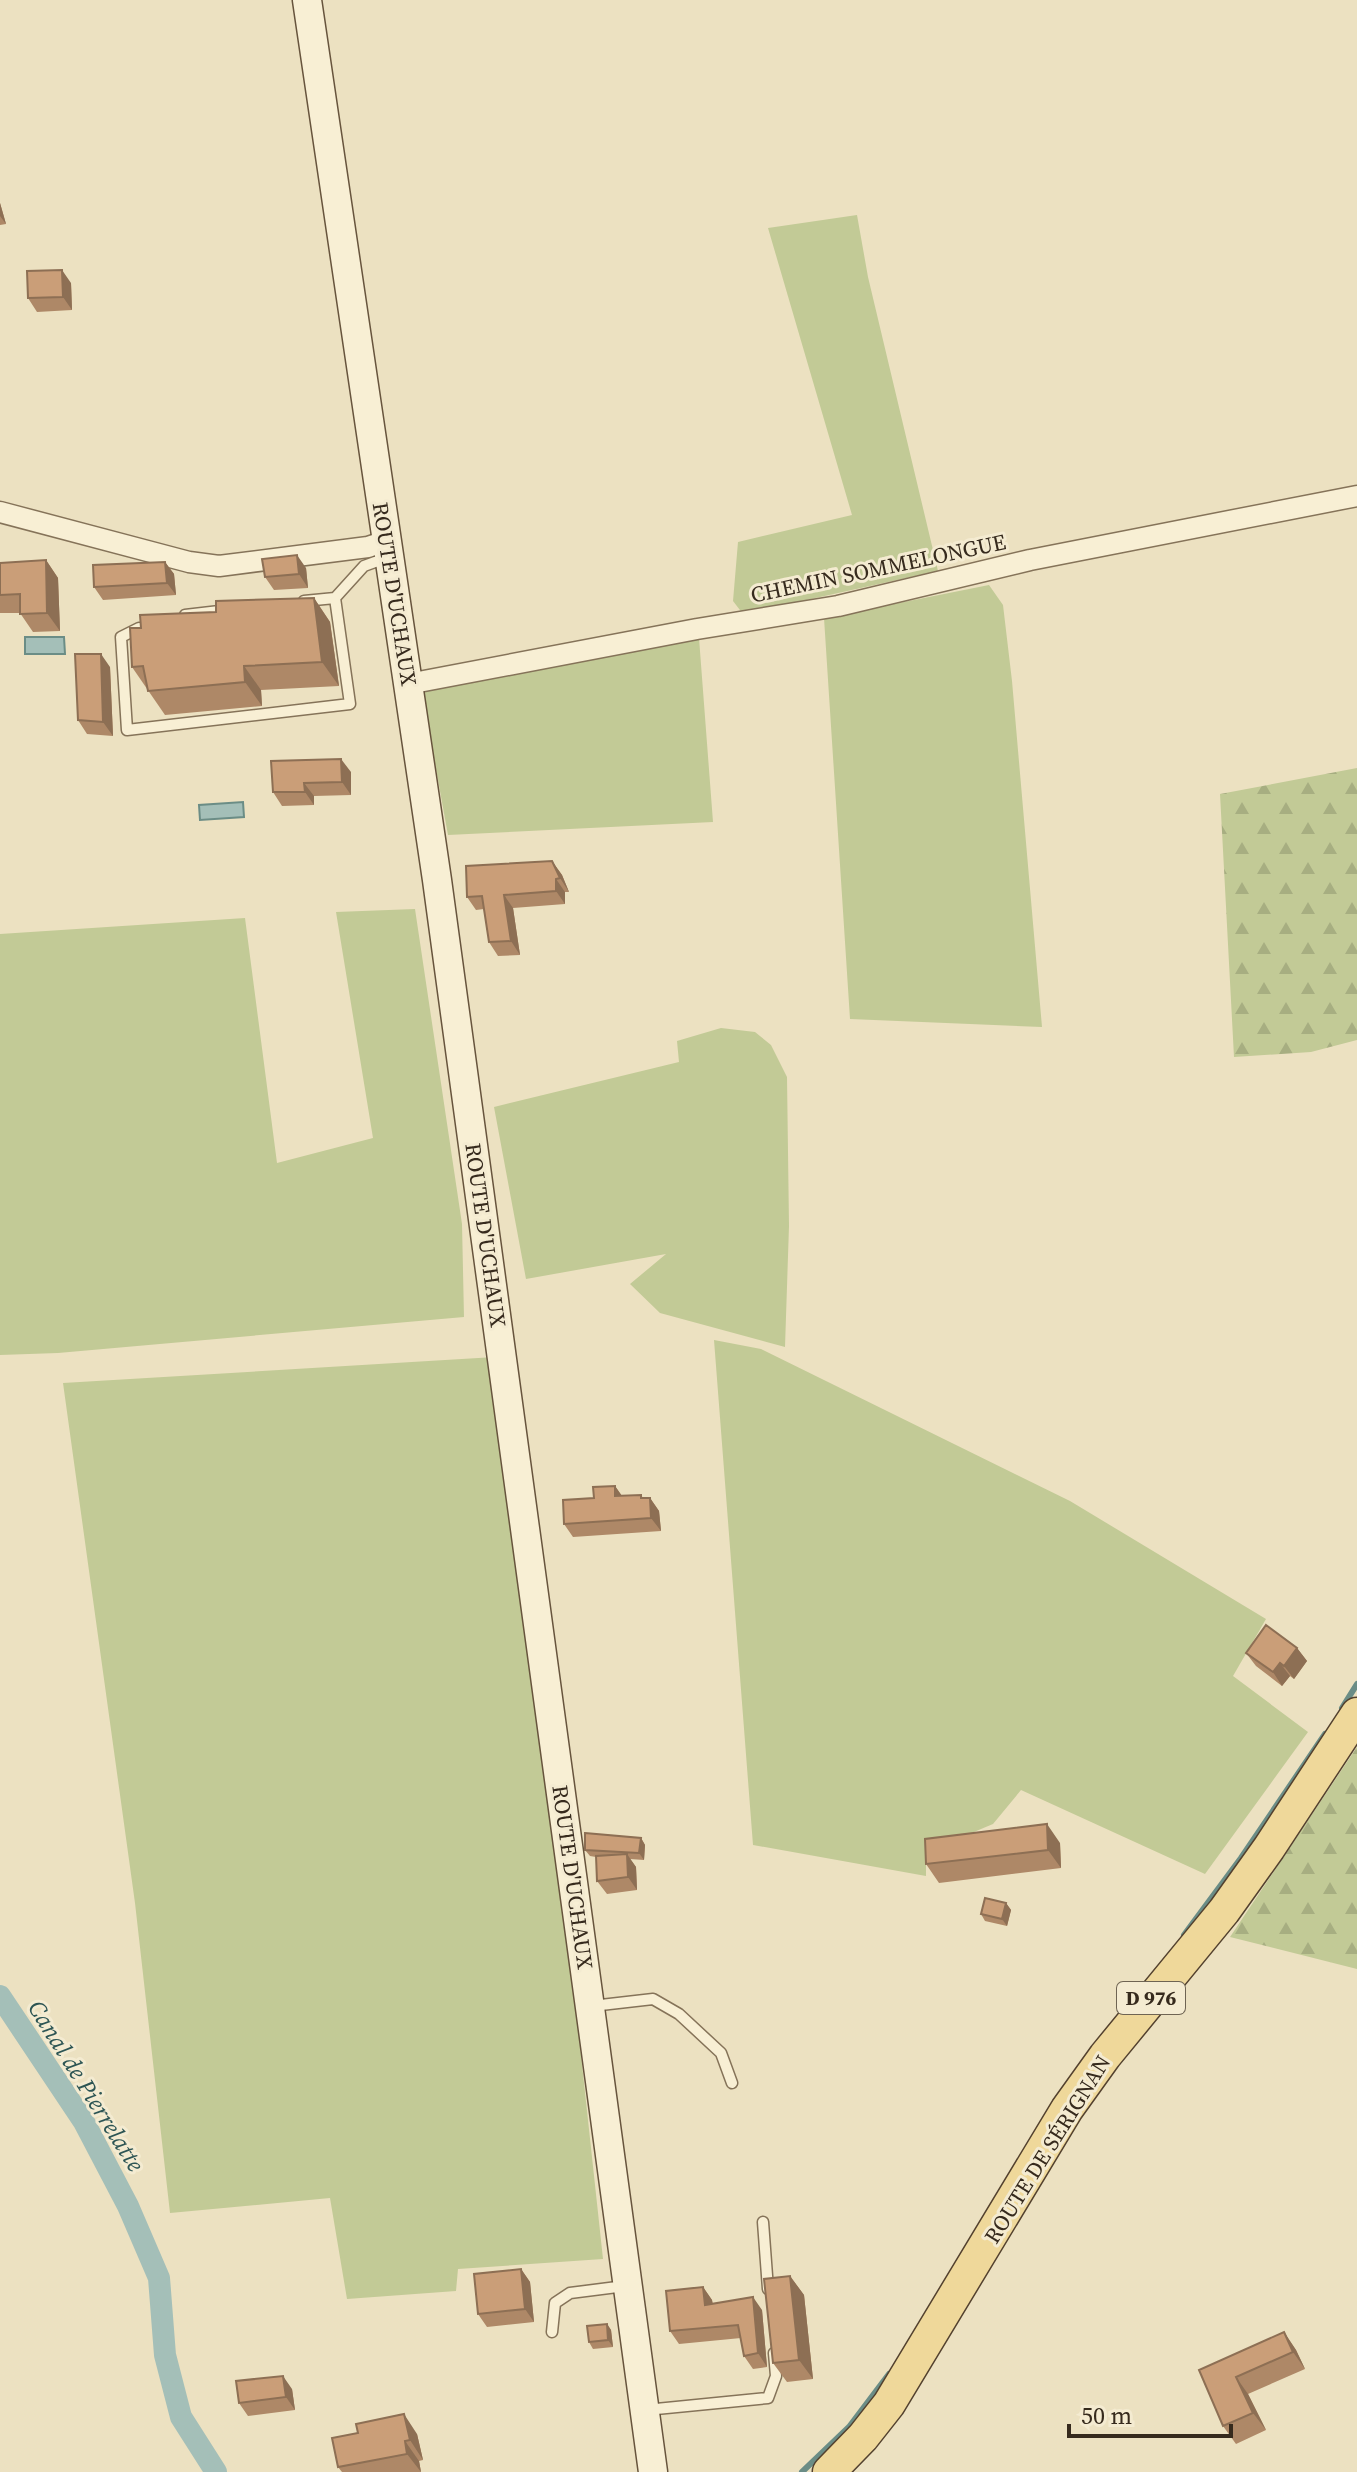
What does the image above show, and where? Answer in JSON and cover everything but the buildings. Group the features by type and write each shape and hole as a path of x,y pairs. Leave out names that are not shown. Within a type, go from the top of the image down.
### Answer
{"main road":[{"name":"ROUTE D'UCHAUX","path":"307,0 502,1347 653,2472"},
{"name":"ROUTE DE SÉRIGNAN","path":"829,2472 889,2404 1067,2109 1224,1911 1357,1714"}],"street":[{"name":"CHEMIN SOMMELONGUE","path":"408,684 697,629 838,606 1030,560 1357,496"},
{"path":"0,512 189,562 219,566 368,547 387,549"}],"lane":[{"path":"289,603 335,598 364,566 387,549"},
{"path":"150,624 121,637 127,730 350,704 335,598"},
{"path":"180,615 242,608"},
{"path":"590,2007 653,1999 679,2014 721,2053 732,2083"},
{"path":"763,2222 769,2299"},
{"path":"552,2332 555,2303 570,2293 627,2286"},
{"path":"645,2411 768,2398 776,2376 773,2345"}],"green space":[{"path":"857,215 868,277 938,571 743,614 733,601 738,542 852,515 768,228"},
{"path":"989,585 1003,605 1042,1027 850,1019 824,618"},
{"path":"699,638 713,822 448,835 422,692"},
{"path":"1357,768 1357,1040 1311,1052 1234,1057 1220,794"},
{"path":"415,909 462,1224 464,1317 58,1353 0,1355 0,934 245,918 277,1163 373,1138 336,912"},
{"path":"721,1028 755,1032 771,1045 787,1077 789,1226 785,1347 660,1313 630,1284 666,1254 526,1279 494,1107 679,1062 677,1041"},
{"path":"714,1340 761,1349 1070,1501 1266,1619 1233,1676 1308,1732 1205,1874 1021,1790 993,1824 926,1852 926,1876 753,1845"},
{"path":"495,1357 557,1833 603,2259 458,2269 456,2291 347,2299 330,2198 170,2213 135,1903 63,1383"},
{"path":"1357,1747 1357,1969 1230,1937"}],"water":[{"path":"25,637 64,637 65,654 25,654"},
{"path":"243,802 244,817 200,820 199,805"}],"waterway":[{"path":"1342,1708 1357,1684"},
{"path":"1184,1935 1241,1858 1325,1734"},
{"path":"1122,2012 1142,1986"},
{"name":"Canal de Pierrelatte","path":"0,1996 84,2122 128,2206 159,2278 165,2355 181,2417 216,2472"},
{"path":"802,2472 849,2427 889,2374"}]}
